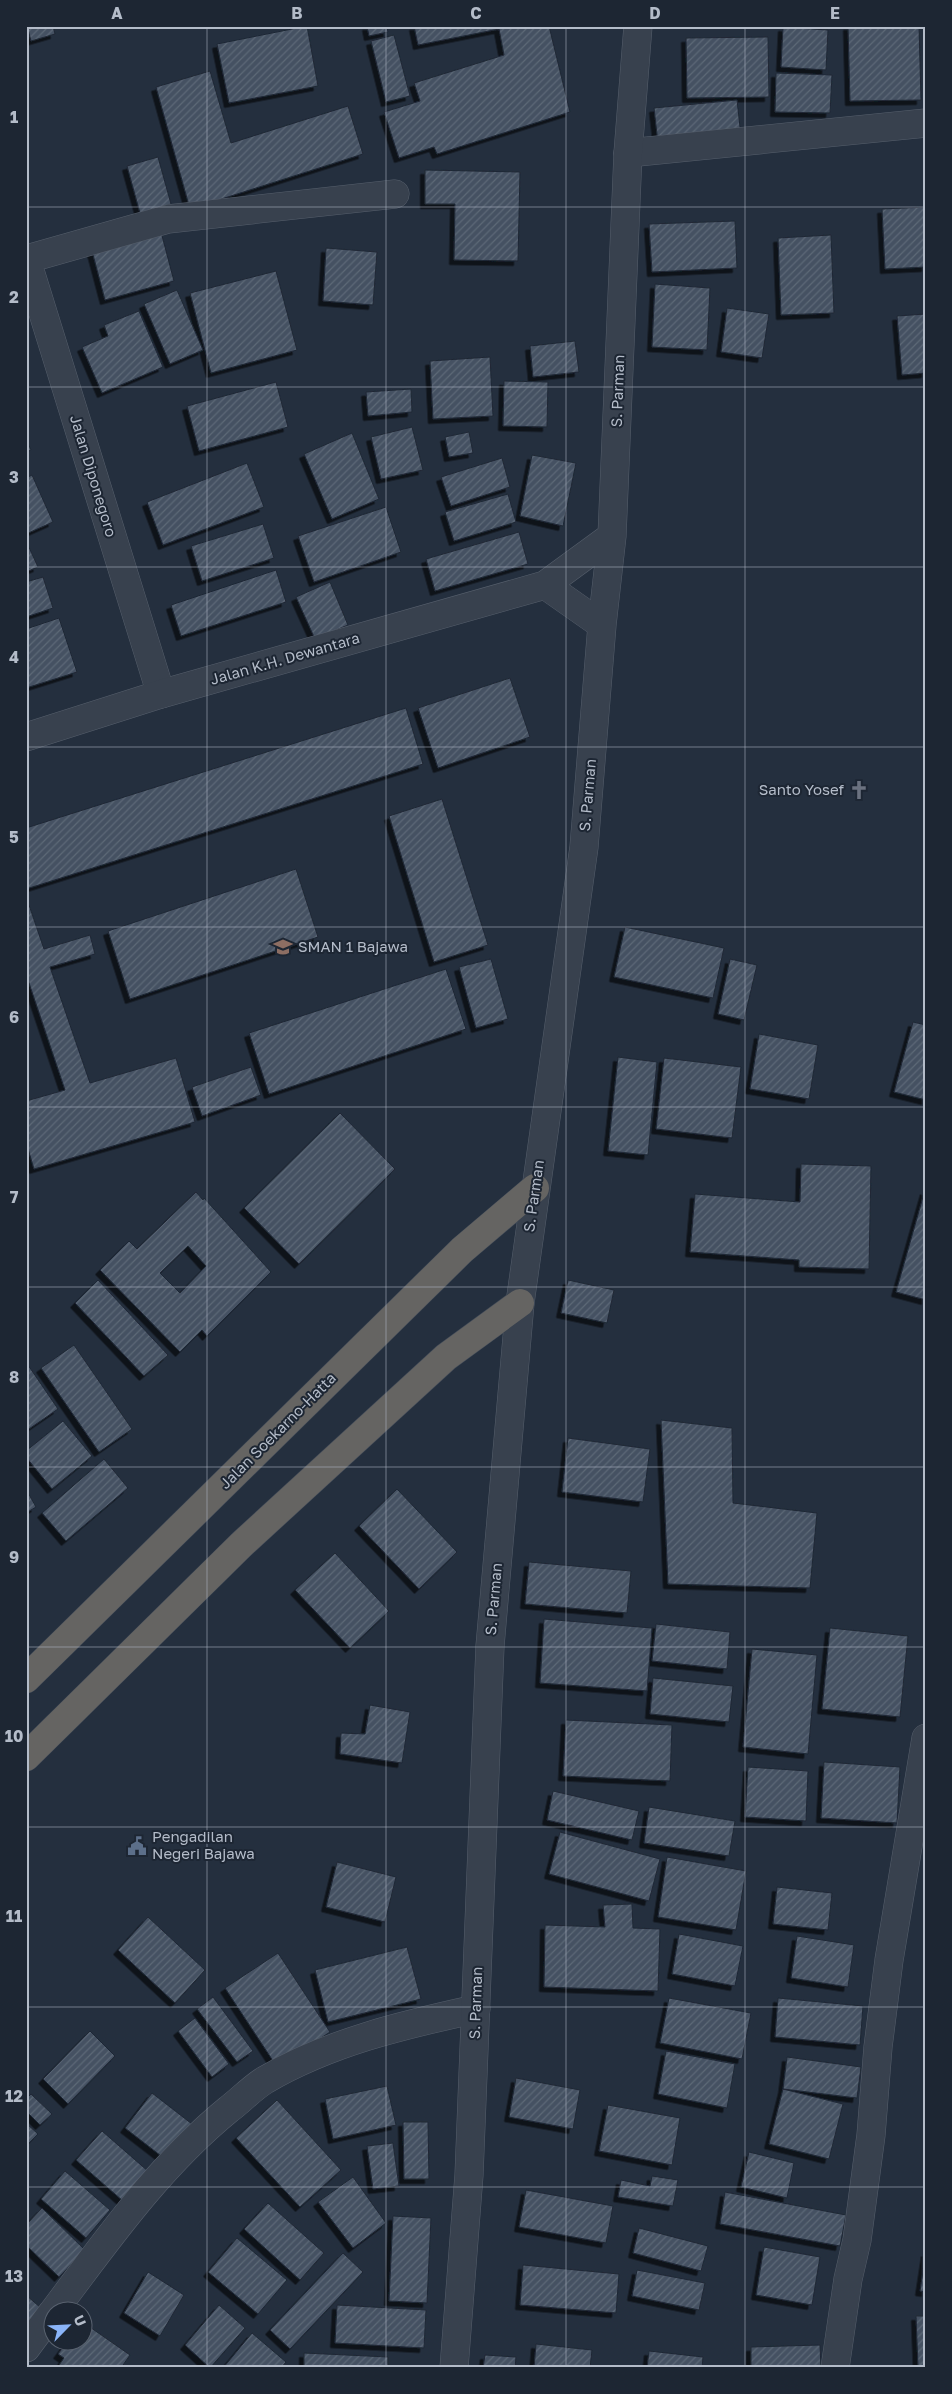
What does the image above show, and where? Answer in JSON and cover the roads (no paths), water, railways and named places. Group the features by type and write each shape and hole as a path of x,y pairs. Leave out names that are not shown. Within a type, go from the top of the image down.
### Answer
{"highway":[{"name":"Jalan Soekarno-Hatta","path":"26,1680 462,1250 535,1188"},
{"path":"26,1757 264,1524 446,1357 520,1302"}],"street":[{"name":"S. Parman","path":"454,2368 469,2175 490,1646 520,1302 584,847 602,625 612,536 628,153 638,26"},
{"path":"628,153 926,123"},
{"path":"26,259 150,223 182,216 395,194"},
{"name":"Jalan Diponegoro","path":"26,259 161,694"},
{"path":"602,625 545,585 612,536"},
{"name":"Jalan K.H. Dewantara","path":"26,737 161,694 545,585"},
{"path":"835,2368 848,2279 857,2240 889,1960 926,1738"},
{"path":"60,2302 131,2208 199,2134 264,2081 323,2052 391,2028 476,2009"},
{"path":"26,2348 42,2327"}],"place":[{"name":"Santo Yosef","path":"859,790"},
{"name":"SMAN 1 Bajawa","path":"283,947"},
{"name":"Pengadilan Negeri Bajawa","path":"137,1846"}]}
